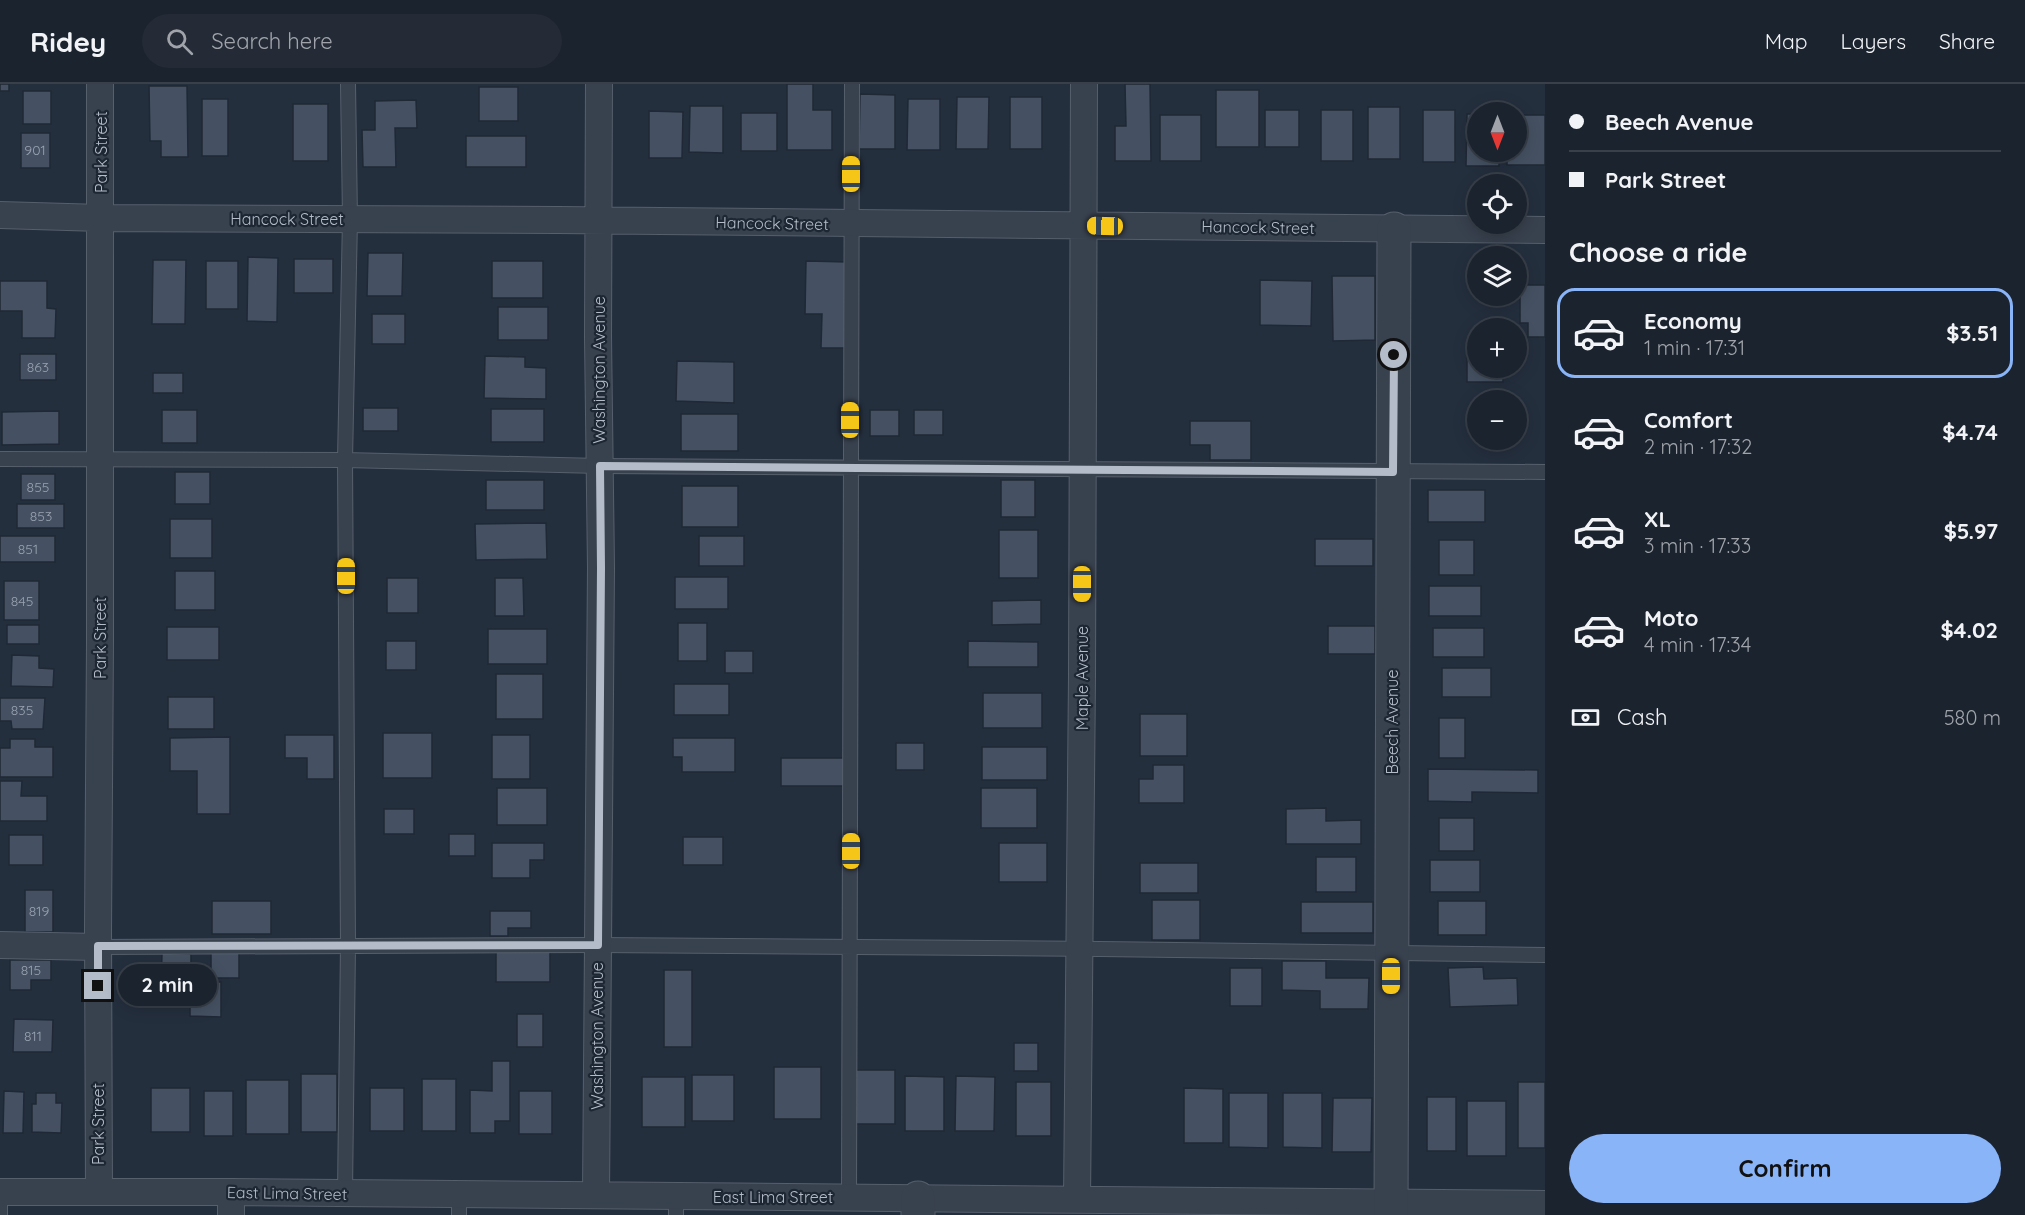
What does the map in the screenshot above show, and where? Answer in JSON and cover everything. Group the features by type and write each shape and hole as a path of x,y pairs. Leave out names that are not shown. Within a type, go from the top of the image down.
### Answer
{"street":[{"name":"Park Street","path":"99,1192 100,84"},
{"name":"Washington Avenue","path":"596,1196 601,568 599,84"},
{"name":"Maple Avenue","path":"1077,1200 1084,84"},
{"name":"Hancock Street","path":"0,215 101,218 1545,230"},
{"name":"Beech Avenue","path":"1391,1209 1394,229"},
{"path":"0,945 98,946"},
{"name":"East Lima Street","path":"0,1192 99,1192 231,1204 345,1193 459,1205 596,1196 676,1206 849,1198 918,1206 1077,1200 1164,1207 1391,1209 1545,1204"}],"lane":[{"path":"345,1193 348,945 345,460 350,219 348,84"},
{"path":"849,1198 852,84"},
{"path":"0,459 345,460 600,466 1545,472"},
{"path":"98,946 598,945 1545,955"},
{"path":"0,1192 0,1215"}],"building":[{"path":"0,84 9,84 9,91 0,91"},
{"path":"787,84 813,84 813,110 832,110 832,150 787,150"},
{"path":"1125,84 1150,84 1151,161 1115,161 1115,126 1126,126"},
{"path":"149,86 187,86 188,157 161,157 161,141 150,141"},
{"path":"479,87 518,87 518,121 479,121"},
{"path":"1216,90 1259,90 1259,147 1216,147"},
{"path":"23,91 51,91 51,124 23,124"},
{"path":"860,94 895,95 895,149 859,149"},
{"path":"957,97 989,97 988,149 956,149"},
{"path":"1010,97 1042,97 1042,149 1010,149"},
{"path":"202,99 228,99 228,156 202,156"},
{"path":"908,99 940,99 940,150 907,150"},
{"path":"416,100 417,128 395,128 396,167 363,167 362,130 375,130 375,101"},
{"path":"293,104 328,104 328,161 293,161"},
{"path":"690,106 723,106 723,153 689,152"},
{"path":"1368,107 1400,107 1400,159 1368,159"},
{"path":"1265,110 1299,110 1299,147 1265,147"},
{"path":"1321,110 1353,110 1353,161 1321,161"},
{"path":"1423,110 1455,110 1455,162 1423,162"},
{"path":"649,111 683,112 682,158 649,158"},
{"path":"741,113 777,113 777,151 741,151"},
{"path":"1467,114 1467,162 1499,162 1499,166 1466,166"},
{"path":"1160,115 1201,115 1201,161 1160,161"},
{"path":"1527,115 1545,115 1545,165 1507,165 1507,162 1527,162"},
{"path":"21,133 50,133 50,168 21,168"},
{"path":"466,136 526,136 526,167 466,167"},
{"path":"368,253 403,253 402,296 367,296"},
{"path":"248,257 278,258 277,322 247,321"},
{"path":"294,259 333,259 333,293 294,293"},
{"path":"153,260 186,260 185,324 152,324"},
{"path":"206,261 238,261 238,309 206,309"},
{"path":"492,261 543,261 543,298 492,298"},
{"path":"806,261 848,262 846,348 821,348 822,314 805,314"},
{"path":"1332,276 1375,276 1375,340 1333,341"},
{"path":"1260,280 1312,281 1311,326 1260,325"},
{"path":"0,281 47,281 47,308 56,309 55,338 22,338 22,311 0,311"},
{"path":"1527,285 1545,285 1545,337 1528,337 1527,318 1520,318 1520,306 1527,306"},
{"path":"498,307 548,307 548,340 498,340"},
{"path":"372,314 405,314 405,344 372,344"},
{"path":"20,354 56,354 56,380 20,380"},
{"path":"485,356 525,357 525,367 546,368 546,399 484,398"},
{"path":"677,361 734,362 734,403 676,401"},
{"path":"153,373 183,373 183,393 153,393"},
{"path":"1467,378 1503,378 1503,382 1467,382"},
{"path":"363,408 398,408 398,431 363,431"},
{"path":"491,409 544,409 544,442 491,442"},
{"path":"162,410 197,410 197,443 162,443"},
{"path":"870,410 899,410 899,436 870,436"},
{"path":"914,410 943,410 943,435 914,435"},
{"path":"59,411 59,444 2,445 2,412"},
{"path":"681,414 738,414 738,451 681,451"},
{"path":"1190,421 1251,421 1251,460 1210,460 1210,445 1190,445"},
{"path":"175,472 210,472 210,504 175,504"},
{"path":"21,474 55,474 55,500 21,500"},
{"path":"486,480 544,480 544,510 486,510"},
{"path":"1001,480 1035,480 1035,517 1001,517"},
{"path":"682,486 738,486 738,527 682,527"},
{"path":"1428,490 1485,490 1485,522 1428,522"},
{"path":"17,504 64,504 64,528 17,528"},
{"path":"170,519 212,519 212,558 170,558"},
{"path":"546,523 547,559 476,560 475,524"},
{"path":"999,530 1038,530 1038,578 999,578"},
{"path":"0,536 55,536 55,562 0,562"},
{"path":"699,536 744,536 744,566 699,566"},
{"path":"1315,539 1373,539 1373,566 1315,566"},
{"path":"1439,540 1474,540 1474,575 1439,575"},
{"path":"175,571 215,571 215,610 175,610"},
{"path":"675,577 728,577 728,609 675,609"},
{"path":"387,578 418,578 418,613 387,613"},
{"path":"495,578 523,578 524,616 495,616"},
{"path":"4,581 39,581 39,620 4,620"},
{"path":"1429,586 1481,586 1481,616 1429,616"},
{"path":"1041,600 1041,624 992,625 992,601"},
{"path":"678,623 707,623 707,661 678,661"},
{"path":"7,625 39,625 39,644 7,644"},
{"path":"1328,626 1375,626 1375,654 1328,654"},
{"path":"167,627 219,627 219,660 167,660"},
{"path":"1433,628 1484,628 1484,657 1433,657"},
{"path":"488,629 547,629 547,664 488,664"},
{"path":"386,641 416,641 416,670 386,670"},
{"path":"968,641 1038,642 1038,667 968,667"},
{"path":"725,651 753,651 753,673 725,673"},
{"path":"12,655 39,656 39,668 54,669 53,687 11,686"},
{"path":"1442,668 1491,668 1491,697 1442,697"},
{"path":"496,674 543,674 543,719 496,719"},
{"path":"674,684 729,684 729,715 674,715"},
{"path":"983,693 1042,693 1042,728 983,728"},
{"path":"168,697 214,697 214,729 168,729"},
{"path":"0,698 45,698 43,729 12,729 11,721 0,721"},
{"path":"1140,714 1187,714 1187,756 1140,756"},
{"path":"1439,718 1465,718 1465,758 1439,758"},
{"path":"383,733 432,733 432,778 383,778"},
{"path":"285,735 334,735 334,779 307,779 307,758 285,758"},
{"path":"492,735 530,735 530,779 492,779"},
{"path":"230,737 230,814 197,814 197,771 170,771 170,738"},
{"path":"673,738 735,738 735,772 682,772 682,757 673,757"},
{"path":"10,739 35,739 35,747 53,747 53,777 0,777 0,748 10,748"},
{"path":"896,743 924,743 924,770 896,770"},
{"path":"982,747 1047,747 1047,780 982,780"},
{"path":"781,758 845,758 845,786 781,786"},
{"path":"1153,765 1184,765 1184,803 1139,803 1139,779 1153,779"},
{"path":"1428,769 1538,770 1538,793 1472,792 1472,802 1428,801"},
{"path":"0,781 22,781 21,796 47,796 47,821 0,821"},
{"path":"497,788 547,788 547,825 497,825"},
{"path":"981,788 1037,788 1037,828 981,828"},
{"path":"1326,808 1326,821 1361,820 1361,844 1286,844 1286,809"},
{"path":"384,809 414,809 414,834 384,834"},
{"path":"1439,818 1474,818 1474,851 1439,851"},
{"path":"449,834 475,834 475,856 449,856"},
{"path":"9,835 43,835 43,865 9,865"},
{"path":"683,837 723,837 723,865 683,865"},
{"path":"492,843 544,843 544,860 530,860 530,878 492,878"},
{"path":"999,843 1047,843 1047,882 999,882"},
{"path":"1316,857 1356,857 1356,892 1316,892"},
{"path":"1430,860 1480,860 1480,892 1430,892"},
{"path":"1140,863 1198,863 1198,893 1140,893"},
{"path":"25,890 53,890 53,932 25,932"},
{"path":"1152,900 1200,900 1200,940 1152,940"},
{"path":"212,901 271,901 271,934 212,934"},
{"path":"1438,901 1486,901 1486,935 1438,935"},
{"path":"1301,902 1373,902 1373,933 1301,933"},
{"path":"490,911 531,911 531,928 508,928 508,936 490,936"},
{"path":"211,950 239,950 239,978 211,978"},
{"path":"496,952 550,952 550,982 496,982"},
{"path":"162,953 191,954 191,981 221,982 221,1017 190,1016 190,986 161,985"},
{"path":"10,960 51,960 51,980 31,980 31,990 10,990"},
{"path":"1282,961 1326,961 1326,978 1369,978 1368,1009 1320,1009 1320,991 1282,990"},
{"path":"1483,967 1484,979 1517,978 1518,1005 1450,1007 1448,968"},
{"path":"1230,968 1262,968 1262,1006 1230,1006"},
{"path":"664,970 692,970 692,1047 664,1047"},
{"path":"517,1014 543,1014 543,1047 517,1047"},
{"path":"14,1019 53,1020 52,1052 13,1052"},
{"path":"1014,1043 1038,1043 1038,1071 1014,1071"},
{"path":"492,1061 510,1061 510,1121 495,1121 495,1133 470,1133 470,1090 492,1091"},
{"path":"774,1067 821,1067 821,1119 774,1119"},
{"path":"856,1070 895,1070 895,1124 856,1124"},
{"path":"301,1074 337,1074 337,1132 301,1132"},
{"path":"692,1075 734,1075 734,1121 692,1121"},
{"path":"905,1076 944,1077 944,1131 905,1131"},
{"path":"956,1076 995,1077 994,1131 955,1131"},
{"path":"642,1077 685,1077 685,1127 642,1127"},
{"path":"422,1079 456,1079 456,1131 422,1131"},
{"path":"246,1080 289,1080 289,1134 246,1134"},
{"path":"1016,1082 1051,1082 1051,1136 1016,1136"},
{"path":"1518,1082 1545,1082 1545,1148 1518,1148"},
{"path":"151,1088 190,1088 190,1132 151,1132"},
{"path":"370,1088 404,1088 404,1131 370,1131"},
{"path":"1184,1088 1223,1089 1223,1143 1184,1143"},
{"path":"4,1091 24,1092 23,1133 3,1133"},
{"path":"204,1091 233,1091 233,1136 204,1136"},
{"path":"519,1091 552,1091 552,1134 519,1134"},
{"path":"36,1093 56,1093 56,1103 62,1103 61,1133 32,1132 32,1104 36,1104"},
{"path":"1229,1093 1268,1093 1268,1148 1229,1147"},
{"path":"1283,1093 1322,1093 1322,1148 1283,1147"},
{"path":"1427,1097 1456,1097 1456,1151 1427,1151"},
{"path":"1333,1098 1372,1098 1371,1152 1332,1152"},
{"path":"1467,1101 1506,1101 1506,1156 1467,1156"}],"route":[{"path":"98,986 98,946 598,945 600,466 1393,472 1394,355"}]}
